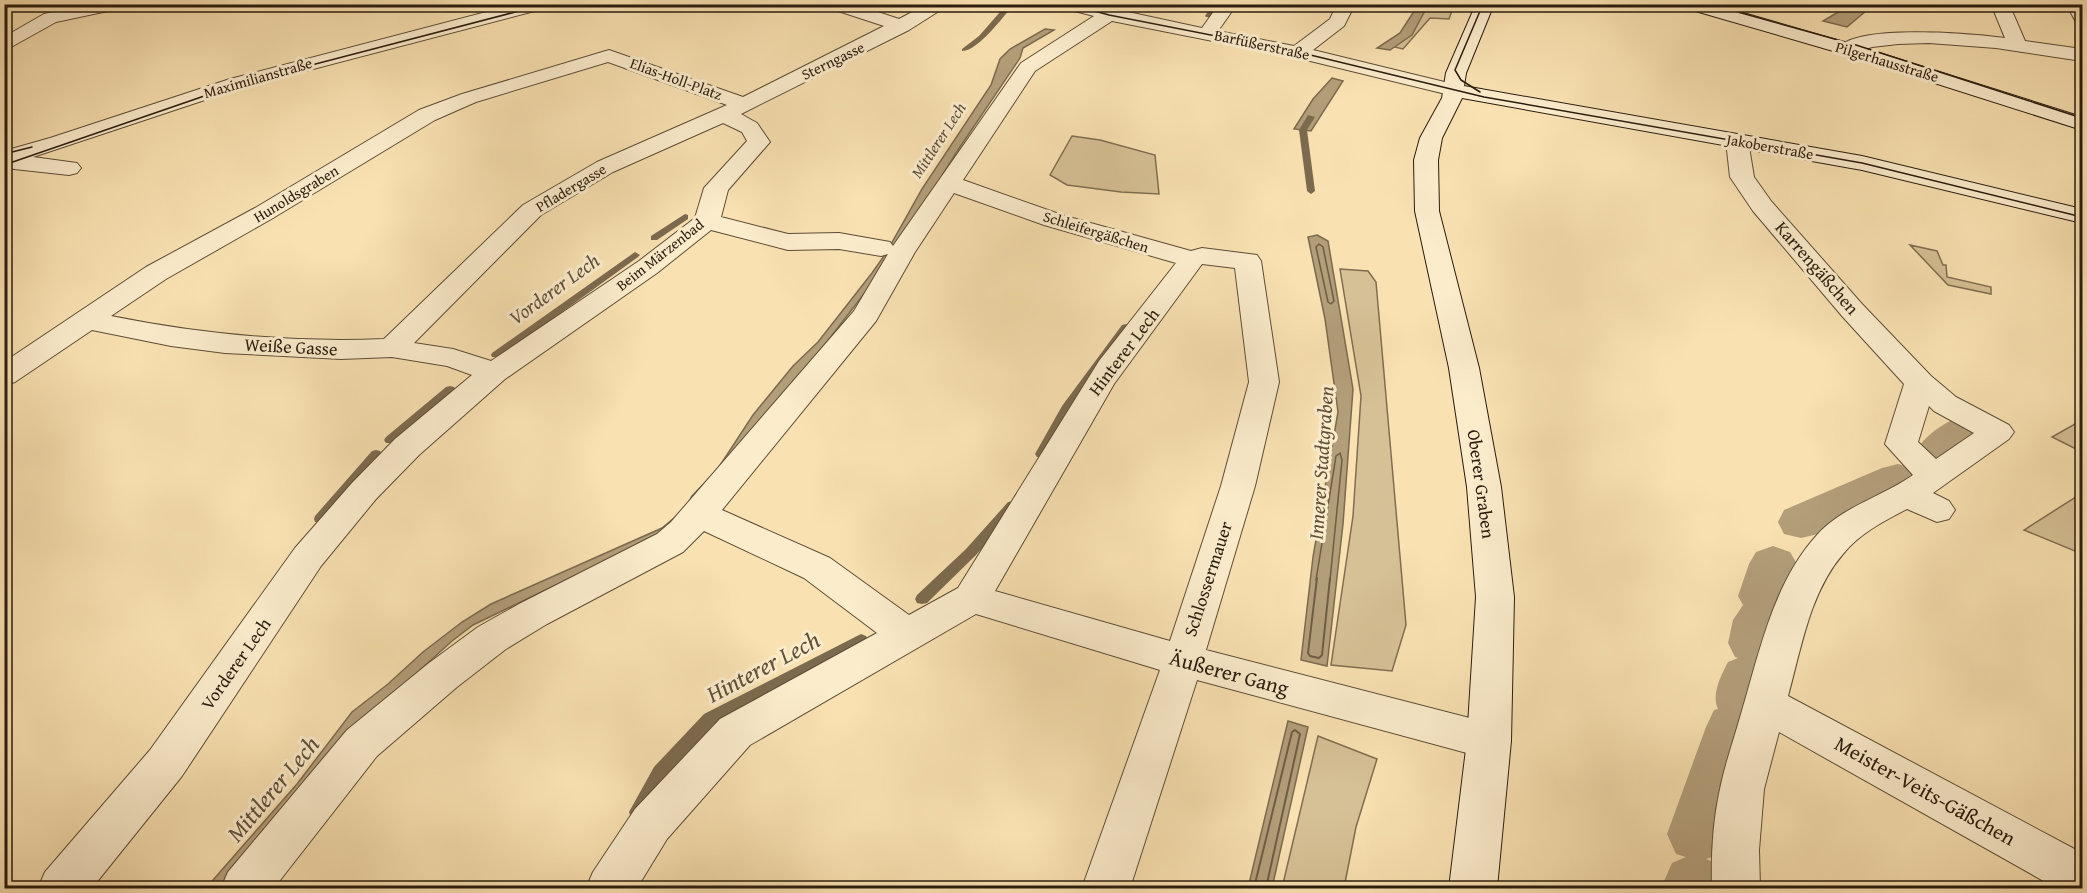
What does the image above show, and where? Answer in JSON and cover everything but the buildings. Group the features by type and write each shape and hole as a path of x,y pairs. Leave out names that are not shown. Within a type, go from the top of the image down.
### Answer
{"street":[{"path":"16,18 50,18 116,4"},
{"path":"835,4 902,26"},
{"name":"Sterngasse","path":"733,109 942,4"},
{"name":"Barfüßerstraße","path":"1069,4 1109,15 1298,52 1454,90"},
{"path":"1207,33 1229,4"},
{"path":"1298,52 1338,22 1346,4"},
{"name":"Oberer Graben","path":"1473,888 1489,741 1495,597 1484,487 1464,368 1427,212 1426,160 1431,138 1454,90 1455,76 1485,4"},
{"name":"Pilgerhausstraße","path":"1691,4 1855,46 2082,113"},
{"path":"2000,4 2017,45"},
{"path":"2075,4 2082,18"},
{"name":"Pilgerhausstraße","path":"1738,5 2082,124"},
{"path":"509,8 538,13"},
{"name":"Maximilianstraße","path":"4,159 58,143 188,89 266,74 363,44 509,8"},
{"path":"245,888 362,743 443,675 492,639 533,614 670,543 700,514 866,315 890,250 947,183 1028,67 1109,15"},
{"path":"4,45 50,18"},
{"path":"1855,46 1884,39 1943,38 2017,45 2082,55"},
{"name":"Elias-Holl-Platz","path":"609,56 733,109"},
{"name":"Hunoldsgraben","path":"4,376 156,273 264,213 427,115 469,98 609,56"},
{"name":"Jakoberstraße","path":"1454,90 1862,163 2082,216"},
{"name":"Beim Märzenbad","path":"494,373 648,267 707,221 716,188 759,142 757,134 733,109"},
{"name":"Pfladergasse","path":"392,348 454,290 532,210 604,167 733,109"},
{"name":"Karrengäßchen","path":"1737,141 1742,177 1762,206 1852,310 1920,383 1945,404 1998,432 1926,494"},
{"path":"4,159 69,168"},
{"name":"Schleifergäßchen","path":"947,183 1053,220 1191,259 1202,256 1248,261"},
{"path":"707,221 788,242 839,241 890,250"},
{"name":"Hinterer Lech","path":"972,598 1093,392 1114,361 1187,270 1191,259"},
{"name":"Schlossermauer","path":"1106,888 1238,486 1264,382 1248,261"},
{"name":"Weiße Gasse","path":"87,320 171,337 225,344 341,350 392,348 453,358 494,373"},
{"name":"Vorderer Lech","path":"62,888 166,763 308,557 364,492 407,447 494,373"},
{"path":"1736,888 1736,850 1742,789 1783,640 1801,591 1828,546 1865,515 1926,494 1901,444 1920,383"},
{"path":"700,514 817,568 907,634"},
{"path":"610,888 651,824 735,732 972,598"},
{"name":"Äußerer Gang","path":"972,598 1056,626 1182,661 1489,741"},
{"name":"Meister-Veits-Gäßchen","path":"1766,704 2082,879"}],"shaded area":[{"path":"1418,5 1454,5 1449,19 1430,18 1403,49 1386,45 1405,33"},
{"path":"1072,136 1100,140 1155,155 1159,194 1067,185 1050,175"},
{"path":"1910,245 1937,251 1943,265 1946,265 1947,277 1991,287 1991,294 1948,285"},
{"path":"1340,269 1368,271 1376,282 1406,625 1392,671 1331,665 1353,516 1361,396"},
{"path":"2082,420 2082,452 2052,437"},
{"path":"2082,493 2082,554 2024,530"},
{"path":"1318,736 1377,759 1356,827 1344,888 1282,888"}],"water":[{"path":"1418,5 1428,5 1412,35 1390,50 1377,48 1400,33"},
{"path":"1850,5 1873,5 1847,27 1823,21"},
{"path":"1045,29 1054,30 1023,48 1020,58 956,153 894,255 752,439 674,528 473,625 452,641 366,719 231,888 206,888 297,784 352,712 388,684 423,652 462,622 491,604 662,528 685,509 692,496 717,470 753,415 793,366 818,342 886,253 922,189 991,85 1000,59 1010,49"},
{"path":"1332,78 1343,81 1311,131 1294,129 1313,99"},
{"path":"1317,235 1328,241 1353,389 1343,524 1327,666 1301,660 1313,557 1338,412 1325,319 1308,237"},
{"path":"1288,721 1308,727 1272,888 1248,888"}],"waterway":[{"name":"Vorderer Lech","path":"964,50 981,37 1011,4"},
{"name":"Hinterer Lech","path":"1208,16 1217,4"},
{"name":"Innerer Stadtgraben","path":"1311,117 1303,130 1311,191"},
{"name":"Vorderer Lech","path":"654,238 685,217"},
{"name":"Vorderer Lech","path":"496,355 635,255"},
{"name":"Hinterer Lech","path":"1041,454 1066,409 1126,327"},
{"name":"Vorderer Lech","path":"390,440 450,389"},
{"path":"1940,448 1972,426"},
{"name":"Vorderer Lech","path":"320,519 376,454"},
{"path":"1801,522 1898,479"},
{"name":"Hinterer Lech","path":"922,599 971,552 1013,505"},
{"path":"1763,596 1773,564"},
{"path":"1754,643 1759,620"},
{"name":"Hinterer Lech","path":"637,812 660,772 709,719 861,640"},
{"path":"1742,701 1747,677"},
{"path":"1709,798 1734,727"},
{"path":"1698,834 1705,813"},
{"path":"1693,888 1694,884"}],"tram line":[{"path":"4,165 239,84 546,4"},
{"path":"1069,4 1109,15 1298,52 1484,97 1862,163 2082,217"},
{"path":"1480,92 1461,80 1455,70 1483,4"},
{"path":"1709,4 1856,45 2082,118"},
{"path":"4,154 32,147"}],"water label":[{"name":"Mittlerer Lech","path":"938,140"},
{"name":"Mittlerer Lech","path":"273,789"}]}
